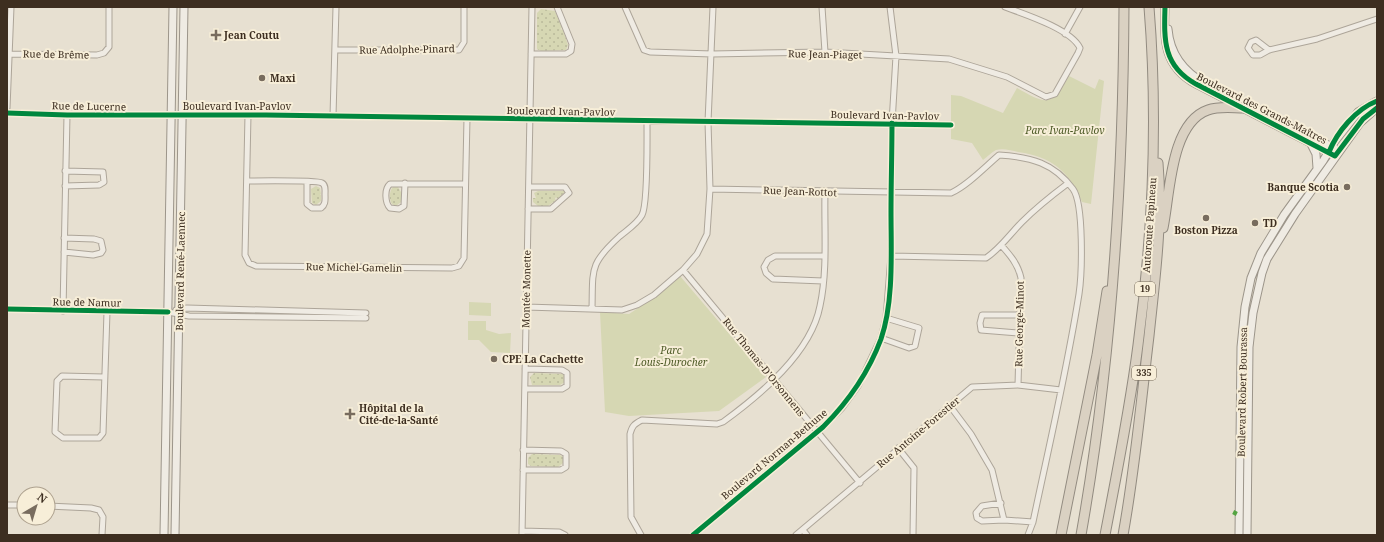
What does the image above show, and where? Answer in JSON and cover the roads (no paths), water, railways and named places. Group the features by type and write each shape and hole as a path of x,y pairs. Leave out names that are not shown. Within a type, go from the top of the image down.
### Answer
{"highway":[{"path":"1081,535 1104,383 1118,223 1123,122 1124,7"},
{"name":"Autoroute Papineau","path":"1105,535 1128,413 1143,301 1152,182 1153,111 1149,7"},
{"path":"1157,259 1176,152 1184,132 1192,121 1206,110 1218,108 1244,108"},
{"name":"335","path":"1123,535 1131,488 1157,259 1160,192 1153,111"},
{"path":"1061,535 1098,348 1118,223"},
{"path":"1128,535 1131,488"},
{"path":"1057,535 1066,509"}],"street":[{"path":"7,108 11,7"},
{"name":"Rue de Brême","path":"8,54 104,53 109,47 109,7"},
{"name":"Boulevard René-Laennec","path":"164,535 173,7"},
{"name":"Boulevard René-Laennec","path":"175,535 184,7"},
{"path":"333,116 336,7"},
{"name":"Rue Adolphe-Pinard","path":"336,50 459,50 464,42 464,7"},
{"name":"Montée Monette","path":"532,7 522,533 559,532 565,535"},
{"path":"531,54 566,54 571,51 572,44 557,7"},
{"name":"Rue Jean-Piaget","path":"625,7 644,50 650,52 712,54 825,52 949,59 966,63 1007,77 1046,98 1055,94 1080,48 1065,34"},
{"path":"526,307 622,310 637,305 654,295 684,270 697,254 707,234 710,189 708,122 713,7"},
{"path":"822,7 825,52"},
{"name":"Boulevard Norman-Bethune","path":"693,535 816,432 842,408 858,386 881,338 886,318 891,256 892,123 896,56 890,7"},
{"path":"1005,7 1028,15 1065,34 1080,7"},
{"name":"Boulevard des Grands-Maîtres","path":"1166,7 1165,43 1169,56 1177,68 1193,82 1310,142 1334,152"},
{"name":"Boulevard des Grands-Maîtres","path":"1166,7 1168,32 1172,49 1180,63 1190,74 1334,152"},
{"path":"1269,50 1317,39 1377,19"},
{"name":"Boulevard Robert Bourassa","path":"1247,535 1249,355 1256,297 1262,273 1268,258 1334,152 1355,115 1366,106 1377,101"},
{"name":"Boulevard Robert Bourassa","path":"1239,535 1241,348 1247,294 1251,278 1261,253 1284,215 1317,168 1334,152 1363,119 1377,108"},
{"name":"Rue de Lucerne","path":"7,113 67,115 171,115"},
{"path":"63,311 67,115"},
{"name":"Boulevard Ivan-Pavlov","path":"171,115 892,123 951,125"},
{"name":"Rue Michel-Gamelin","path":"248,115 245,257 249,263 256,266 456,268 462,263 464,256 467,118"},
{"path":"592,308 593,275 596,261 603,251 637,222 643,214 645,196 647,121"},
{"path":"1310,142 1316,154 1317,168"},
{"path":"891,192 951,193 963,188 971,178 1000,155 1045,163 1058,172 1073,190 1081,217 1079,292 1061,390 1033,522 1028,535"},
{"path":"65,186 99,185 104,182 105,179 103,172 66,171"},
{"path":"247,181 320,182 325,186 325,203 321,208 312,208 307,204 306,182"},
{"path":"405,183 404,206 399,209 390,208 386,202 388,186 392,183 405,183 465,184"},
{"path":"891,256 986,258 1001,245 1034,210 1067,184"},
{"path":"528,209 551,209 569,193 565,187 529,187"},
{"name":"Rue Jean-Rottot","path":"710,189 891,192"},
{"path":"641,535 630,517 630,434 634,423 642,420 717,424 722,422 774,379 794,358 810,336 820,307 823,281 825,190"},
{"path":"64,238 94,238 101,241 103,250 101,253 93,255 64,252"},
{"name":"Rue George-Minot","path":"1001,245 1011,256 1019,269 1021,278 1018,385"},
{"path":"823,281 773,279 766,273 764,267 768,260 774,256 824,256"},
{"name":"Rue Thomas-D'Orsonnens","path":"684,270 816,432 860,483"},
{"name":"Rue de Namur","path":"7,309 107,312 179,312 189,316 366,315"},
{"path":"104,377 62,376 57,381 55,432 63,438 99,438 103,433 107,312"},
{"path":"1019,315 982,315 980,323 981,330 1019,333"},
{"path":"881,338 909,348 915,346 919,328 886,318"},
{"path":"525,369 562,370 567,373 569,381 567,386 562,389 525,389"},
{"name":"Rue Antoine-Forestier","path":"796,535 860,483 898,448 972,387 1018,385 1061,390"},
{"path":"950,406 971,434 992,470 1004,520"},
{"path":"898,448 914,468 913,535"},
{"path":"523,450 561,451 566,454 567,462 566,468 561,470 523,470"},
{"path":"1001,503 982,506 976,513 977,518 982,521 1004,520 1033,522"},
{"path":"56,507 99,510 103,517 102,535"},
{"path":"802,530 807,535"}],"place":[{"name":"Jean Coutu","path":"216,35"},
{"name":"Maxi","path":"262,78"},
{"name":"Banque Scotia","path":"1347,187"},
{"name":"Boston Pizza","path":"1206,218"},
{"name":"TD","path":"1255,223"},
{"name":"CPE La Cachette","path":"494,359"},
{"name":"Hôpital de la Cité-de-la-Santé","path":"350,414"}],"park label":[{"name":"Parc Ivan-Pavlov","path":"1065,130"},
{"name":"Parc Louis-Durocher","path":"671,356"}]}
